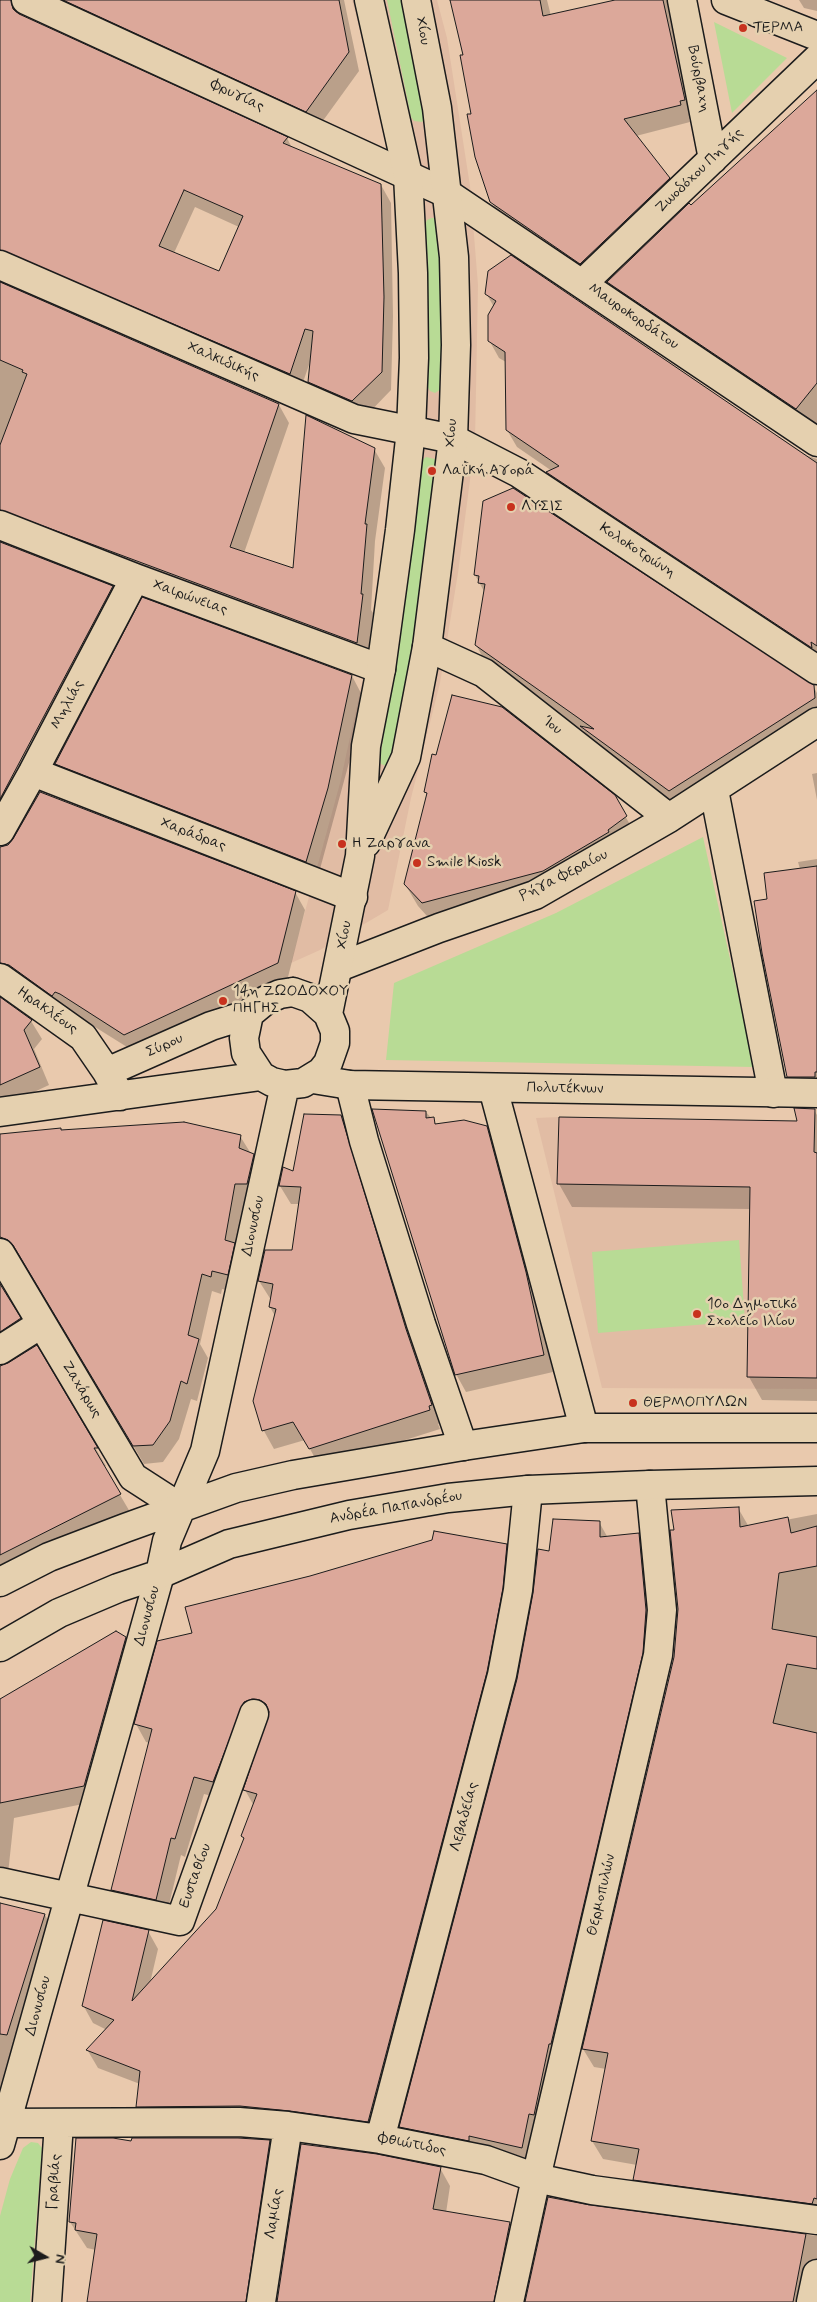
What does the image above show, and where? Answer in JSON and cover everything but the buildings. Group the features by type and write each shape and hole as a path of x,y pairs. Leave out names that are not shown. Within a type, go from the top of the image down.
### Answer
{"street":[{"name":"Φρυγίας","path":"26,0 448,194"},
{"name":"Χίου","path":"328,1014 360,856 366,746 381,668 411,430 414,358 414,273 408,174 369,0"},
{"name":"Χίου","path":"360,856 406,757 427,647 453,439 456,325 454,257 437,108 416,0"},
{"name":"Βούρβαχη","path":"682,0 713,159"},
{"path":"726,0 817,36"},
{"name":"Ζωοδόχου Πηγής","path":"583,283 817,59"},
{"name":"Μαυροκορδάτου","path":"448,194 811,429"},
{"name":"Χαλκιδικής","path":"0,265 354,419 453,439"},
{"name":"Κολοκοτρώνη","path":"453,439 518,473 817,670"},
{"name":"Χαιρώνειας","path":"0,525 135,578 381,668"},
{"name":"Μηλιάς","path":"0,831 135,578"},
{"name":"Ίου","path":"427,647 484,673 669,818"},
{"name":"Ρήγα Φεραίου","path":"293,992 339,967 439,928 535,894 669,818 817,722"},
{"name":"Χαράδρας","path":"33,772 353,897"},
{"path":"714,790 772,1092"},
{"name":"Ηρακλέους","path":"0,978 83,1037 114,1084"},
{"path":"293,992 310,998 328,1014 335,1032 333,1053 328,1063 313,1078 273,1081 246,1053 244,1038 249,1014 266,1000 280,994 293,992"},
{"name":"Σύρου","path":"114,1084 211,1026 249,1014"},
{"name":"Πολυτέκνων","path":"313,1078 350,1085 817,1093"},
{"name":"Σύρου","path":"0,1112 114,1084 273,1081"},
{"name":"Διονυσίου","path":"2,2131 160,1574 167,1542 205,1451 273,1081"},
{"path":"350,1085 364,1141 409,1288 463,1446"},
{"path":"493,1088 584,1428"},
{"name":"Ζαχάρως","path":"0,1253 133,1477 180,1508"},
{"path":"0,1350 41,1324"},
{"path":"0,1582 49,1556 180,1508 236,1488 293,1475 463,1446 584,1428 817,1428"},
{"name":"Ανδρέα Παπανδρέου","path":"0,1647 59,1613 118,1588 160,1574 229,1544 260,1535 448,1498 528,1490 817,1481"},
{"name":"Θερμοπυλών","path":"509,2302 536,2178 658,1655 662,1610 650,1485"},
{"name":"Λεβαδείας","path":"380,2139 502,1675 518,1590 528,1490"},
{"name":"Ευσταθίου","path":"0,1882 180,1921 254,1714"},
{"name":"Φθιώτιδος","path":"2,2131 59,2123 239,2122 288,2126 380,2139 486,2160 536,2178 592,2190 817,2220"},
{"name":"Γραβιάς","path":"47,2302 59,2123"},
{"name":"Λαμίας","path":"261,2302 288,2126"},
{"path":"811,2302 817,2274"}],"shaded area":[{"name":"Λαϊκή Αγορά","path":"352,0 437,0 447,38 470,186 478,285 475,441 458,573 440,683 411,798 388,910 320,950 291,963 340,783 369,650 391,502 401,391 399,208 382,117"},
{"name":"10ο Δημοτικό Σχολείο Ιλίου","path":"559,1117 817,1153 817,1389 602,1388 536,1118"}],"green space":[{"path":"387,0 404,0 426,118 422,122 414,121 411,117"},
{"path":"714,22 787,58 732,113"},
{"path":"437,218 444,265 443,388 435,393 430,391 426,384 428,263 425,225 427,220"},
{"path":"426,457 435,459 437,466 417,634 396,760 388,767 381,764 380,758 400,632 421,461"},
{"path":"703,837 754,1067 386,1060 394,983 556,913"},
{"path":"739,1240 745,1321 598,1333 592,1252"},
{"path":"31,2142 38,2143 42,2148 30,2302 0,2302 0,2216 10,2179 23,2148"}],"place":[{"name":"ΤΕΡΜΑ","path":"743,28"},
{"name":"Λαϊκή Αγορά","path":"432,471"},
{"name":"ΛΥΣΙΣ","path":"511,507"},
{"name":"Η Ζαργανα","path":"342,844"},
{"name":"Smile Kiosk","path":"417,863"},
{"name":"14η ΖΩΟΔΟΧΟΥ ΠΗΓΗΣ","path":"223,1001"},
{"name":"10ο Δημοτικό Σχολείο Ιλίου","path":"697,1314"},
{"name":"ΘΕΡΜΟΠΥΛΩΝ","path":"633,1403"}]}
